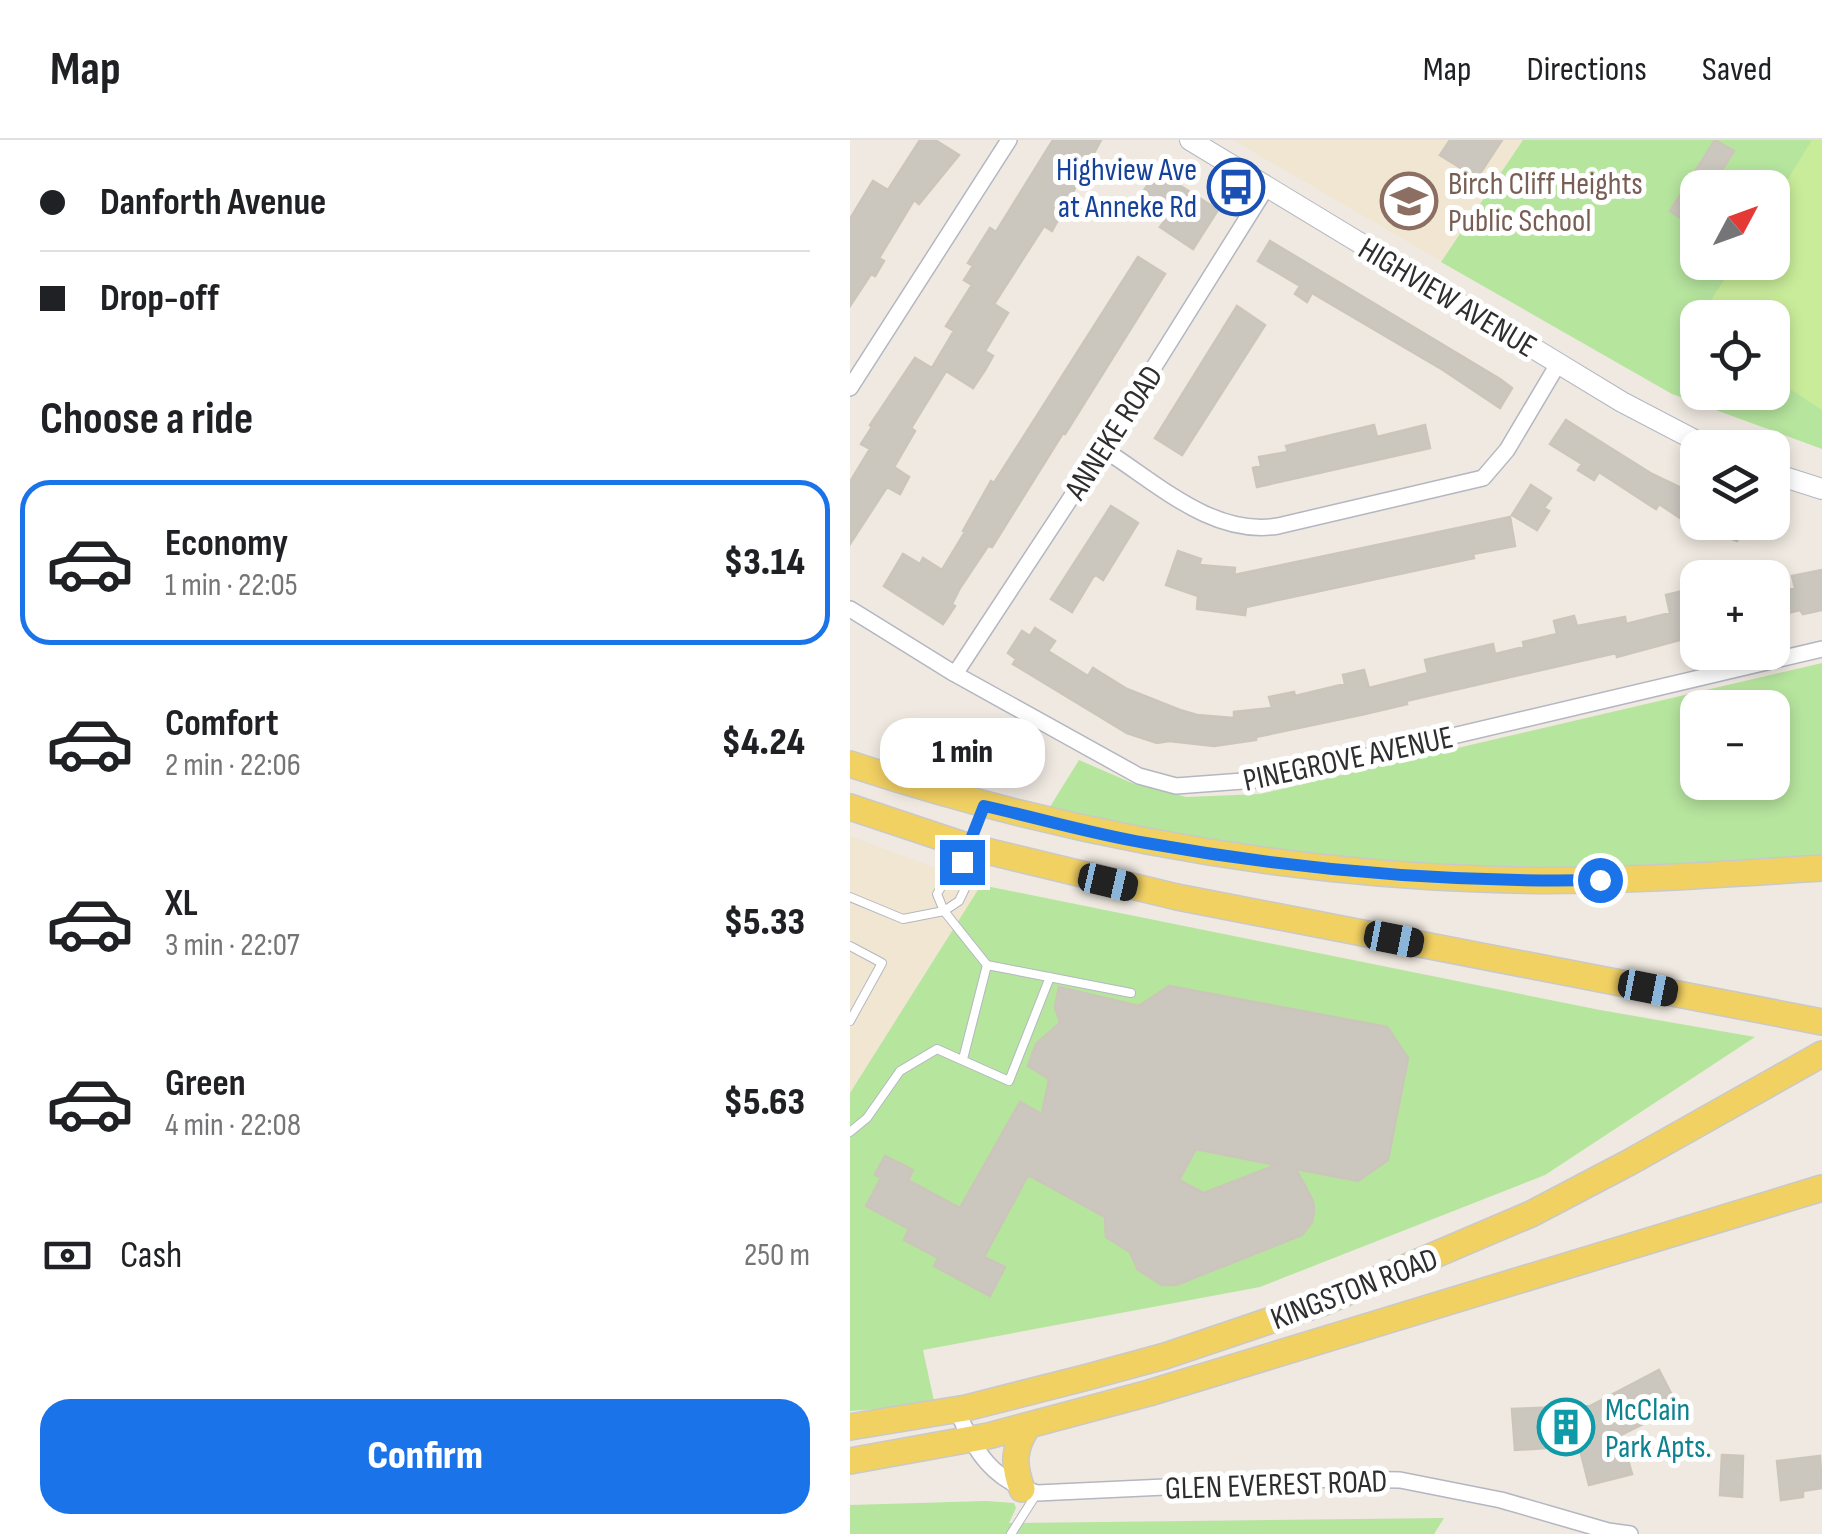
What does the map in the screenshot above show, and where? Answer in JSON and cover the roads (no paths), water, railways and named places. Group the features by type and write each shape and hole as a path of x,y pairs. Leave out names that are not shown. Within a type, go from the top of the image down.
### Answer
{"main road":[{"path":"850,764 984,806 1143,843 1303,866 1394,874 1561,880 1822,868"},
{"path":"850,808 966,854 1821,1022"},
{"name":"KINGSTON ROAD","path":"850,1428 957,1410 1165,1356 1322,1303 1531,1214 1822,1054"},
{"name":"KINGSTON ROAD","path":"850,1461 1028,1426 1150,1393 1822,1188"},
{"path":"1028,1426 1015,1455 1014,1468 1030,1491"}],"street":[{"path":"850,388 1009,140"},
{"name":"HIGHVIEW AVENUE","path":"1193,141 1558,364 1680,432"},
{"name":"ANNEKE ROAD","path":"955,674 1103,449 1266,188"},
{"path":"1103,449 1210,518 1231,525 1278,526 1483,478 1507,450 1558,364"},
{"path":"1790,479 1822,489"},
{"name":"PINEGROVE AVENUE","path":"850,609 955,674 1139,776 1176,786 1270,779 1822,649"},
{"path":"957,1410 969,1439 996,1474 1030,1491"},
{"name":"GLEN EVEREST ROAD","path":"1030,1491 1332,1479 1400,1480 1501,1500 1608,1533 1630,1534"}],"lane":[{"path":"984,806 966,854 937,894 944,911 987,966 1131,993"},
{"path":"850,898 903,919 944,911 959,901 970,878 966,854"},
{"path":"850,946 882,963 850,1020"},
{"path":"963,1059 987,966"},
{"path":"850,1132 866,1118 900,1071 937,1050 1009,1081 1050,977"},
{"path":"1011,1534 1030,1491"}],"place":[{"name":"Highview Ave at Anneke Rd","path":"1236,187"},
{"name":"Birch Cliff Heights Public School","path":"1409,201"},
{"name":"McClain Park Apts.","path":"1566,1427"}]}
